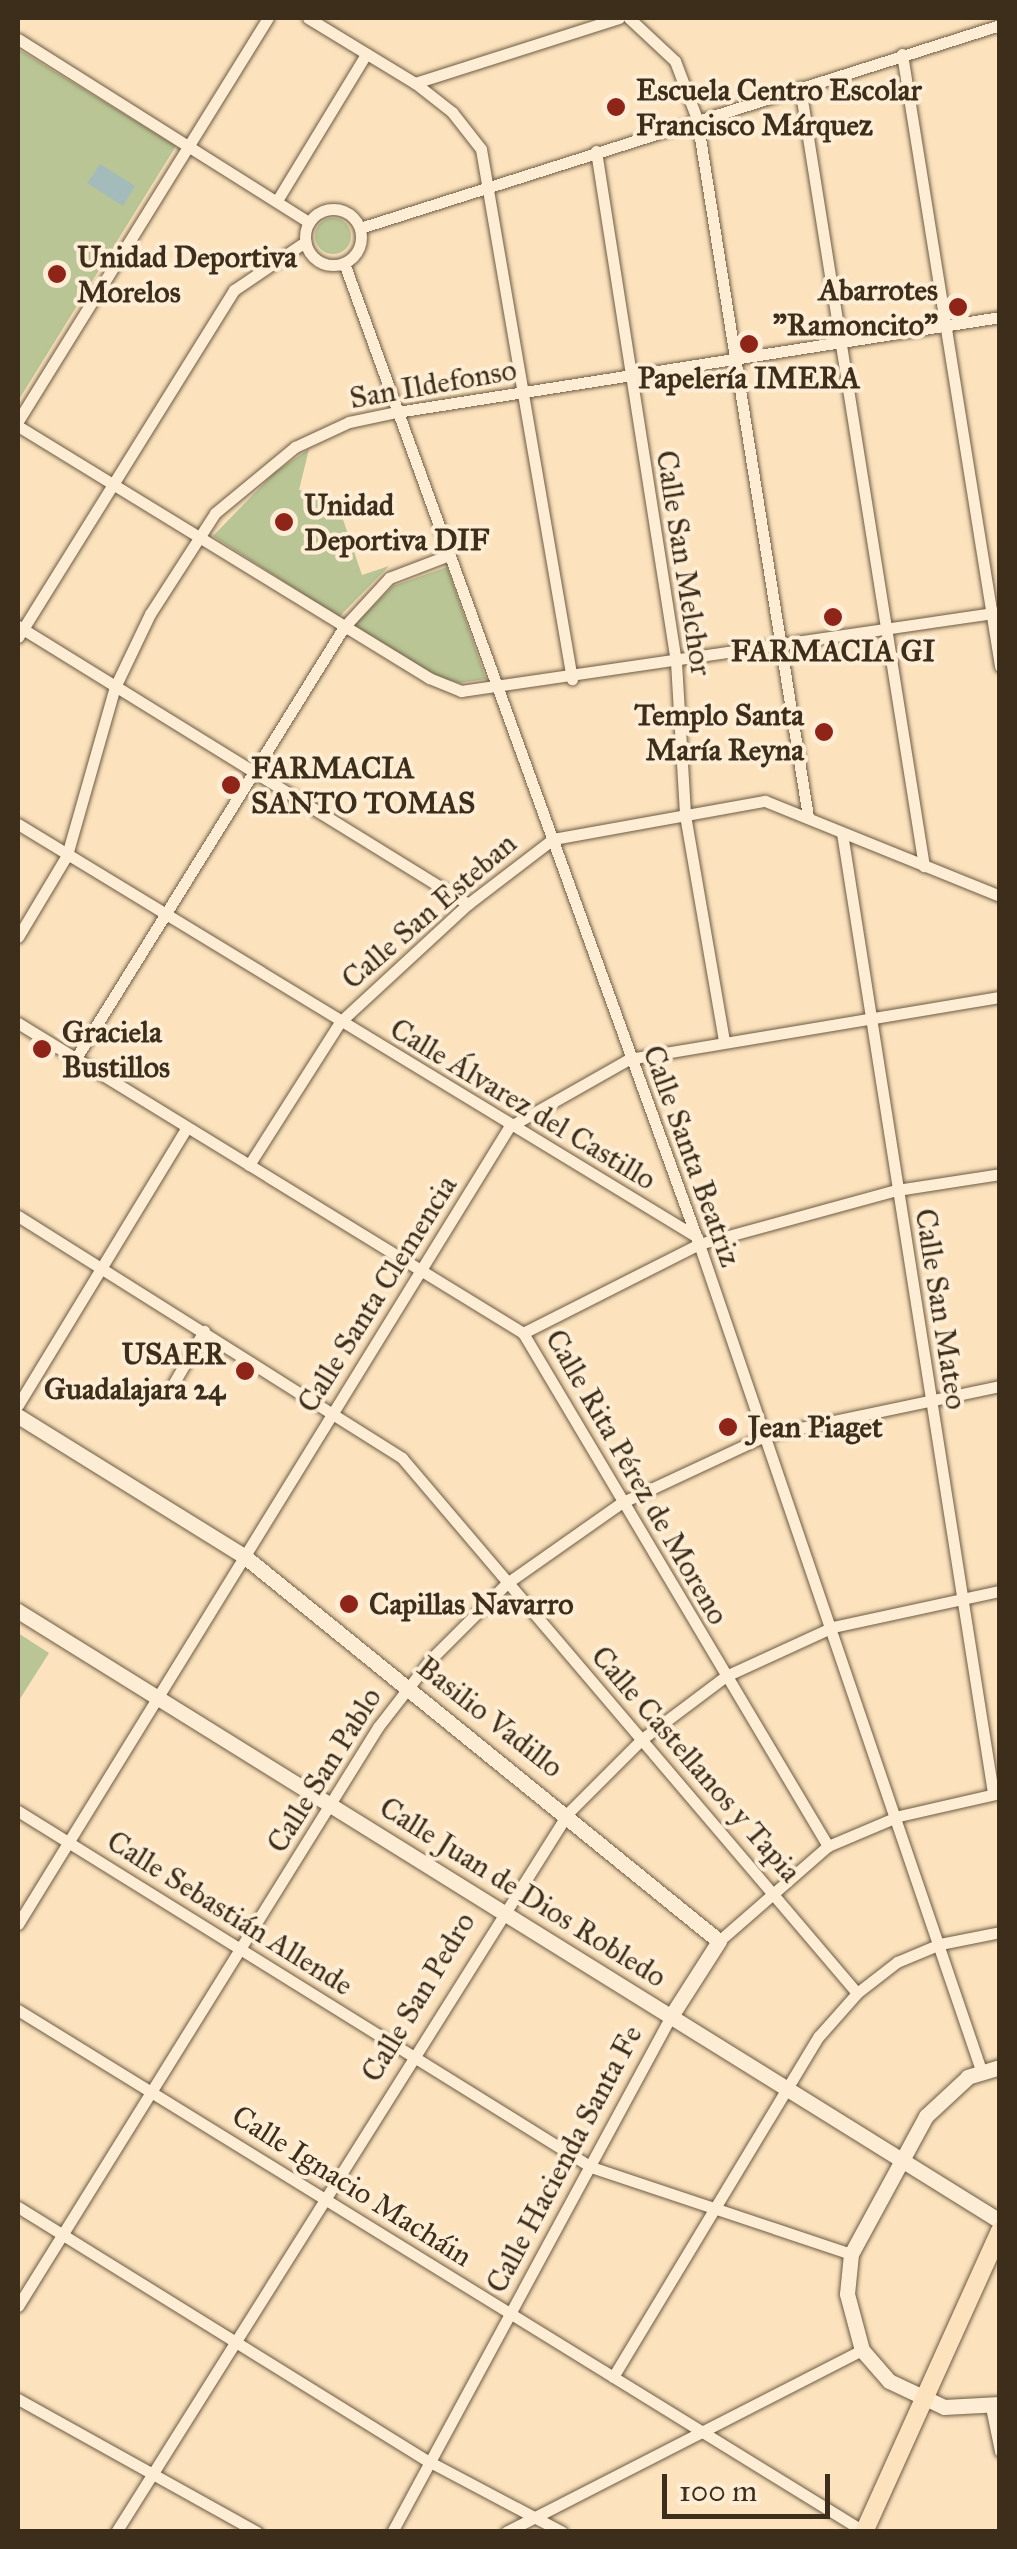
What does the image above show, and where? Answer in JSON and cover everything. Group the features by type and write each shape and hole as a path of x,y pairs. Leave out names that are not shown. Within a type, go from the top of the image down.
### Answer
{"main road":[{"path":"864,2531 996,2252 1000,2231"}],"street":[{"path":"268,18 18,423 195,537 450,689 498,689 572,679 995,612"},
{"path":"308,18 415,83 476,137 492,183 572,679"},
{"path":"415,83 620,18"},
{"path":"629,18 675,61 697,119 808,816"},
{"path":"360,228 995,23"},
{"path":"18,39 278,198 309,222"},
{"path":"278,198 366,54"},
{"path":"902,54 944,326 995,612 1000,666"},
{"path":"800,87 924,866"},
{"name":"Calle San Melchor","path":"596,151 676,662 685,815 724,1042"},
{"path":"309,222 336,208 360,228"},
{"path":"309,222 305,242 315,259 344,263 359,249 360,228"},
{"path":"305,242 234,290 19,630 468,904"},
{"name":"Calle Santa Beatriz","path":"344,263 629,1059 698,1240 899,1816 981,2070"},
{"name":"San Ildefonso","path":"18,937 67,855 115,687 195,537 245,482 295,446 349,422 397,412 1000,318"},
{"path":"76,1058 344,627 389,578 449,554"},
{"name":"Calle San Esteban","path":"248,1164 340,1022 468,904 552,840 765,801 999,898"},
{"name":"Calle Álvarez del Castillo","path":"18,824 698,1240"},
{"name":"Calle San Mateo","path":"842,834 996,1793"},
{"name":"Calle Santa Clemencia","path":"18,1924 510,1127 629,1059 1000,997"},
{"name":"Calle Rita Pérez de Moreno","path":"18,1023 524,1333 828,1846"},
{"path":"18,1405 188,1127"},
{"path":"524,1333 698,1240 897,1190 1000,1174"},
{"name":"Calle Castellanos y Tapia","path":"18,1216 402,1458 857,1993"},
{"path":"168,1393 204,1331"},
{"name":"Calle San Pablo","path":"18,2306 407,1686 507,1583 621,1502 766,1435 1000,1386"},
{"name":"Basilio Vadillo","path":"18,1416 244,1556 568,1813 719,1941"},
{"name":"Calle San Pedro","path":"116,2532 499,1913 568,1813 642,1739 726,1676 833,1627 1000,1591"},
{"name":"Calle Juan de Dios Robledo","path":"18,1611 1000,2221"},
{"name":"Calle Hacienda Santa Fe","path":"392,2532 513,2315 671,2016 719,1941 770,1890 828,1846 899,1816 996,1793"},
{"name":"Calle Sebastián Allende","path":"18,1811 591,2168 851,2254"},
{"path":"613,2376 818,2036 857,1993 897,1962 940,1944 1000,1932"},
{"name":"Calle Ignacio Macháin","path":"18,2010 864,2531"},
{"path":"1000,2067 981,2070 940,2098 901,2161 851,2254 849,2313 862,2350 889,2381 924,2401 996,2405 1000,2451"},
{"path":"18,2207 430,2462 562,2532"},
{"path":"506,2532 705,2434 862,2350"},
{"path":"18,2399 257,2532"}],"green space":[{"name":"Unidad Deportiva Morelos","path":"18,49 176,146 18,401"},
{"path":"333,218 346,223 351,236 346,249 333,254 320,249 315,236 320,223"},
{"name":"Unidad Deportiva DIF","path":"309,449 299,490 336,499 362,575 389,566 339,617 213,536 274,473"},
{"path":"447,567 486,679 459,683 435,676 354,625 393,586"},
{"path":"18,1633 49,1653 18,1702"}],"water":[{"path":"100,164 135,186 123,206 87,183"}],"place":[{"name":"Escuela Centro Escolar Francisco Márquez","path":"616,107"},
{"name":"Unidad Deportiva Morelos","path":"57,274"},
{"name":"Abarrotes \"Ramoncito\"","path":"958,307"},
{"name":"Papelería IMERA","path":"749,344"},
{"name":"Unidad Deportiva DIF","path":"284,522"},
{"name":"FARMACIA GI","path":"833,617"},
{"name":"Templo Santa María Reyna","path":"824,732"},
{"name":"FARMACIA SANTO TOMAS","path":"231,785"},
{"name":"Graciela Bustillos","path":"42,1049"},
{"name":"USAER Guadalajara 24","path":"245,1371"},
{"name":"Jean Piaget","path":"728,1427"},
{"name":"Capillas Navarro","path":"349,1604"}]}
